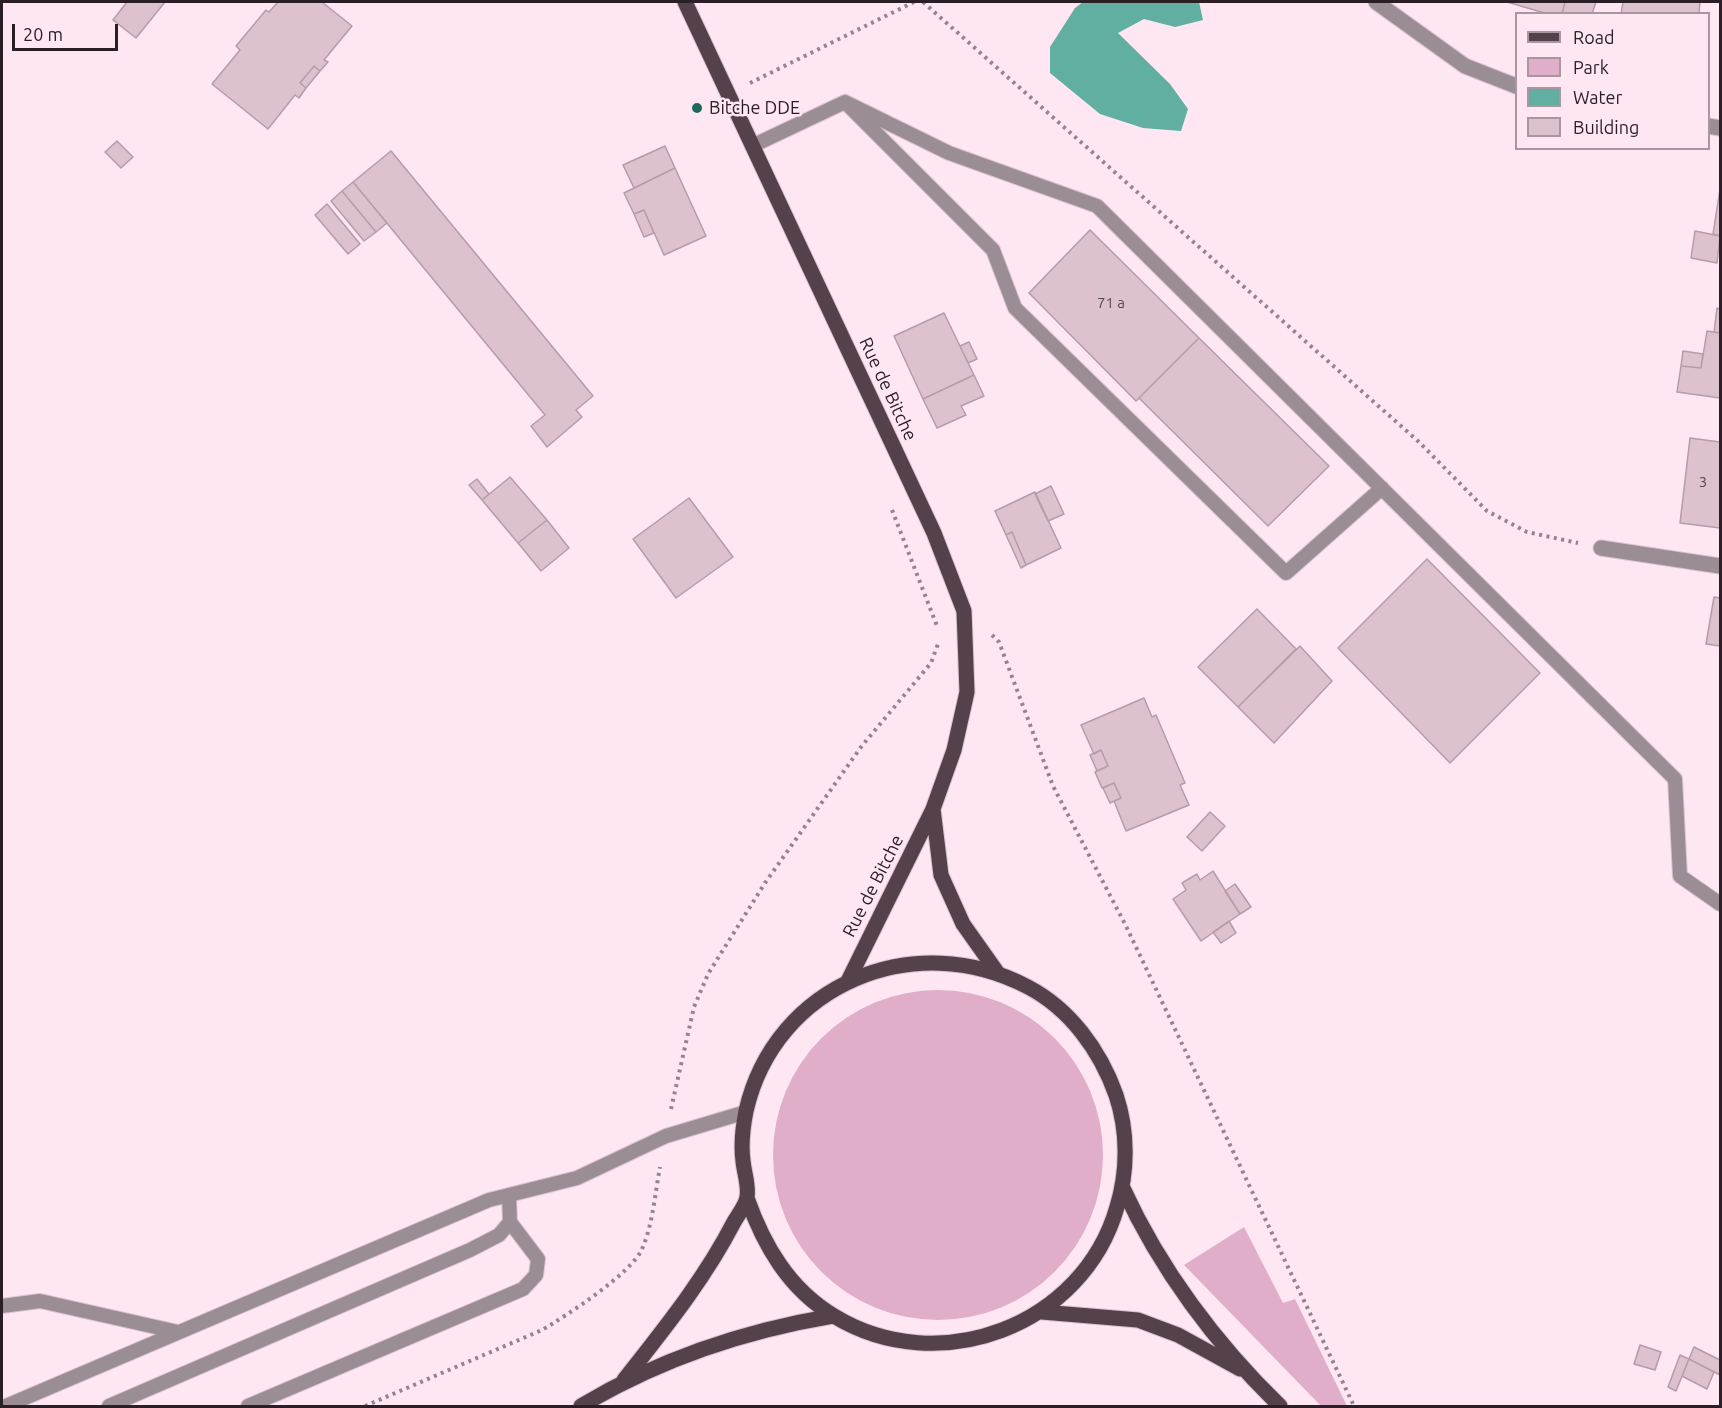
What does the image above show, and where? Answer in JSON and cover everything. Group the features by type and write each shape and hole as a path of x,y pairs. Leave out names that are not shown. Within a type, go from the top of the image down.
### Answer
{"main road":[{"name":"Rue de Bitche","path":"685,2 934,533 964,611 968,692 954,750 933,809 848,981"},
{"name":"Rue de Bitche","path":"933,809 941,875 963,924 997,972"},
{"path":"921,961 959,963 997,972 1032,988 1055,1006 1089,1040 1108,1074 1121,1111 1126,1149 1123,1188 1112,1224 1095,1258 1071,1287 1042,1312 1010,1329 975,1341 938,1344 901,1342 866,1332 833,1316 803,1293 779,1265 760,1233 747,1198 742,1155 746,1112 759,1072 782,1035 812,1005 848,981 883,968 921,961"},
{"path":"1123,1188 1141,1227 1163,1264 1245,1372 1280,1407"},
{"path":"624,1380 688,1300 722,1246 747,1198"},
{"path":"1042,1312 1138,1320 1178,1335 1245,1372"},
{"path":"580,1407 624,1380 757,1330 833,1316"}],"street":[{"path":"1377,2 1465,66 1515,86"},
{"path":"1600,548 1720,566"}],"lane":[{"path":"752,146 845,102"},
{"path":"845,102 993,250 1015,308 1286,573 1382,488"},
{"path":"845,102 949,153 1097,206 1675,779 1680,876 1720,904"},
{"path":"6,1407 489,1200 577,1178 666,1136 746,1112"},
{"path":"248,1407 523,1289 536,1275 538,1259 510,1222 509,1195"},
{"path":"109,1407 470,1250 499,1235 510,1222"},
{"path":"2,1306 40,1301 178,1332"}],"path":[{"path":"728,94 914,2"},
{"path":"923,2 1419,442 1487,511 1527,532 1600,548"},
{"path":"964,611 999,642 1053,786 1131,936 1354,1407"},
{"path":"364,1407 542,1330 570,1314 632,1262 642,1250 694,1007 708,974 765,883 861,747 931,663 941,636"}],"green space":[{"path":"922,990 954,990 986,997 1016,1009 1043,1027 1066,1050 1091,1092 1100,1123 1103,1155 1100,1187 1084,1233 1066,1260 1043,1283 1016,1301 986,1313 954,1320 922,1320 890,1313 860,1301 833,1283 810,1260 792,1233 780,1203 773,1171 773,1139 780,1107 792,1077 810,1050 833,1027 860,1009 890,997"},
{"path":"1244,1227 1283,1303 1295,1299 1347,1406 1321,1406 1184,1265"}],"water":[{"path":"1083,2 1199,2 1203,20 1175,27 1144,19 1118,33 1170,84 1188,109 1181,131 1143,128 1100,114 1050,73 1050,47 1075,8"}],"building":[{"path":"127,2 165,2 136,38 113,20"},
{"path":"278,2 322,2 352,26 324,60 328,62 320,71 314,66 300,83 306,88 299,98 295,95 268,129 212,84 240,50 236,46 266,10 269,12"},
{"path":"1507,2 1565,2 1562,12 1541,12"},
{"path":"1565,2 1596,2 1593,12 1562,12"},
{"path":"1623,2 1700,2 1699,12 1621,12"},
{"path":"314,66 320,71 306,88 300,83"},
{"path":"117,141 133,157 121,168 105,152"},
{"path":"665,146 675,168 634,188 623,165"},
{"path":"391,151 593,396 576,410 582,417 547,447 531,426 545,415 353,182"},
{"path":"675,168 706,236 664,255 644,210 634,214 624,193"},
{"path":"353,182 387,223 376,232 342,191"},
{"path":"1720,189 1720,236 1713,234"},
{"path":"342,191 376,232 364,241 331,201"},
{"path":"327,204 360,244 348,254 315,215"},
{"path":"644,210 654,233 644,237 634,214"},
{"path":"1090,230 1199,338 1136,401 1029,293"},
{"path":"1695,231 1720,236 1717,263 1691,258"},
{"path":"1717,308 1720,309 1720,333 1714,332"},
{"path":"944,313 974,375 923,399 894,336"},
{"path":"1707,331 1720,333 1720,398 1677,392 1681,366 1701,368"},
{"path":"1199,338 1329,466 1268,526 1139,398"},
{"path":"969,342 977,359 968,363 960,346"},
{"path":"1683,351 1703,354 1701,368 1681,366"},
{"path":"974,375 984,396 961,406 966,415 937,428 923,399"},
{"path":"1690,438 1720,442 1720,528 1680,523"},
{"path":"510,477 547,520 518,543 482,500"},
{"path":"477,479 489,494 482,500 469,485"},
{"path":"1051,486 1064,514 1048,521 1035,494"},
{"path":"1035,492 1061,548 1026,565 1012,532 1006,535 995,511"},
{"path":"689,498 733,557 676,598 633,539"},
{"path":"547,520 569,548 541,571 518,543"},
{"path":"1012,532 1026,565 1021,568 1006,535"},
{"path":"1427,559 1540,673 1450,763 1338,648"},
{"path":"1714,597 1720,598 1720,646 1706,644"},
{"path":"1257,609 1296,649 1238,707 1198,667"},
{"path":"1300,646 1332,681 1274,743 1238,707"},
{"path":"1144,698 1152,717 1156,715 1185,783 1180,785 1189,805 1126,831 1114,801 1121,798 1114,783 1102,788 1095,772 1108,766 1101,750 1094,754 1081,725"},
{"path":"1101,750 1108,766 1097,771 1090,755"},
{"path":"1114,783 1121,798 1110,803 1103,788"},
{"path":"1210,812 1225,826 1202,851 1187,837"},
{"path":"1213,871 1240,914 1201,941 1173,899 1186,890 1182,883 1197,874 1200,880"},
{"path":"1235,884 1251,907 1240,914 1225,891"},
{"path":"1229,921 1236,933 1221,943 1213,932"},
{"path":"1640,1345 1661,1352 1655,1370 1634,1364"},
{"path":"1694,1347 1720,1360 1720,1375 1689,1359"},
{"path":"1680,1355 1689,1359 1676,1391 1668,1387"},
{"path":"1689,1359 1714,1372 1707,1389 1682,1376"}],"place":[{"name":"Bitche DDE","path":"697,108"}]}
